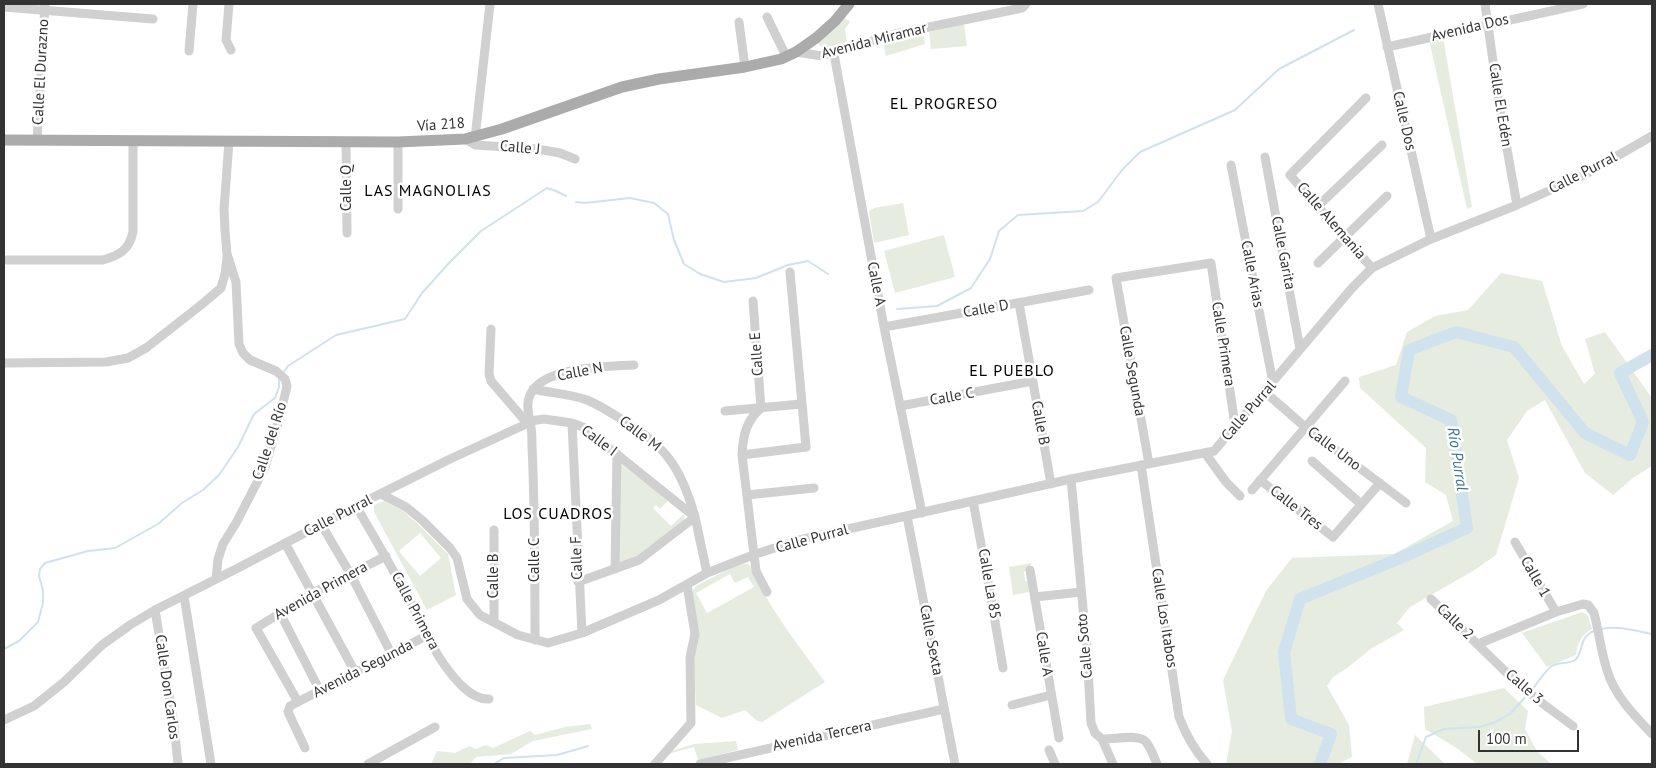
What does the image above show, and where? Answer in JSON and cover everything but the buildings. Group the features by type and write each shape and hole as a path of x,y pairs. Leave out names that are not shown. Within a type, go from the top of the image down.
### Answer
{"main road":[{"name":"Vía 218","path":"4,140 398,142 470,138 622,87 659,79 766,63 791,54 816,38 835,21 849,4"}],"street":[{"path":"189,51 193,4"},
{"path":"229,4 226,40 231,50"},
{"path":"470,138 490,4"},
{"name":"Avenida Miramar","path":"791,54 822,56 834,54 895,34 1022,8 1026,4"},
{"name":"Calle Dos","path":"1378,4 1431,239"},
{"name":"Calle El Edén","path":"1485,4 1499,104 1517,205"},
{"name":"Avenida Dos","path":"1387,47 1583,4"},
{"path":"4,7 45,7 153,19"},
{"name":"Calle El Durazno","path":"37,140 45,7"},
{"path":"767,17 791,54"},
{"path":"739,22 745,67"},
{"name":"Calle A","path":"834,54 884,327 922,512"},
{"name":"Calle Alemania","path":"1366,98 1290,174 1372,268"},
{"name":"Calle Purral","path":"4,720 34,706 64,682 102,645 155,610 382,494 411,512 450,548 457,558 467,599 480,615 518,635 548,642 582,633 659,600 707,573 799,540 1071,479 1214,451 1352,288 1372,268 1431,239 1517,205 1582,176 1652,136"},
{"name":"Calle J","path":"470,138 475,145 537,149 560,153 575,160"},
{"path":"4,260 103,260 117,256 126,250 132,239 133,232 134,140"},
{"name":"Calle del Río","path":"216,580 218,559 223,544 265,467 284,402 286,386 285,379 276,371 250,360 243,353 239,344 236,282 227,254 224,209 229,141"},
{"name":"Calle Q","path":"346,142 347,233"},
{"path":"398,142 398,209"},
{"path":"1318,206 1382,145"},
{"name":"Calle Garita","path":"1265,157 1300,349"},
{"name":"Calle Arias","path":"1232,165 1273,383"},
{"path":"1318,263 1387,196"},
{"path":"4,363 111,362 128,358 136,354 221,288 225,274 227,254"},
{"name":"Calle Primera","path":"1116,278 1211,263 1235,425"},
{"path":"742,455 806,447 790,272"},
{"name":"Calle Segunda","path":"1116,278 1145,464"},
{"name":"Calle D","path":"884,327 1089,290"},
{"name":"Calle E","path":"753,301 760,408"},
{"name":"Calle B","path":"1019,303 1051,484"},
{"path":"491,329 489,374 492,381 528,422"},
{"name":"Calle N","path":"534,389 545,380 563,373 634,364"},
{"path":"1252,490 1304,426 1344,381"},
{"name":"Calle C","path":"900,406 1033,382"},
{"path":"528,422 527,407 534,389"},
{"name":"Calle M","path":"534,389 585,400 599,406 655,442 680,474 688,490 695,517"},
{"name":"Calle Uno","path":"1265,392 1304,426 1406,503"},
{"path":"726,411 801,404"},
{"path":"760,408 752,415 746,427 742,439 742,455 756,571 767,592"},
{"name":"Calle I","path":"382,494 528,422 544,419 572,423 583,427 695,517"},
{"name":"Calle C","path":"528,422 535,528 535,640"},
{"name":"Calle F","path":"572,423 578,582 582,633"},
{"path":"1205,452 1226,482 1240,496"},
{"path":"616,568 617,454"},
{"path":"1312,461 1361,504 1380,482"},
{"name":"Calle Los Itabos","path":"1145,464 1180,717 1192,744 1207,764"},
{"name":"Calle Soto","path":"1071,479 1087,652 1091,723 1095,733 1102,739 1113,764"},
{"name":"Calle Tres","path":"1260,480 1333,537 1361,504"},
{"path":"747,495 814,488"},
{"name":"Calle La 85","path":"973,501 1002,668"},
{"name":"Calle Primera","path":"356,506 386,556 443,663 457,680 479,698 489,699"},
{"name":"Calle Sexta","path":"907,516 955,764"},
{"path":"578,582 639,560 695,517 707,573"},
{"path":"321,524 351,575 391,653"},
{"name":"Calle B","path":"494,530 494,622"},
{"name":"Calle 1","path":"1515,542 1556,612"},
{"path":"285,543 355,672"},
{"name":"Avenida Primera","path":"298,702 256,628 313,594 386,556"},
{"name":"Calle A","path":"1030,570 1050,695 1059,738"},
{"path":"655,764 691,723 690,658 695,634 687,585"},
{"path":"1035,597 1081,592"},
{"path":"184,596 211,764"},
{"name":"Calle 2","path":"1431,599 1478,644"},
{"path":"1478,644 1556,612 1583,604 1588,605 1594,613 1607,672 1625,703 1652,734"},
{"name":"Calle Don Carlos","path":"155,610 174,725 178,764"},
{"path":"280,613 320,691"},
{"name":"Avenida Segunda","path":"298,702 428,635"},
{"name":"Calle 3","path":"1478,644 1514,680 1542,704 1573,726"},
{"path":"1012,705 1050,695"},
{"path":"298,702 290,706 288,712 305,748"},
{"name":"Avenida Tercera","path":"700,764 944,709"},
{"path":"368,764 435,727"},
{"path":"1102,739 1144,739 1157,764"},
{"path":"1049,750 1055,764"}],"shaded area":[{"path":"842,16 850,22 845,29 847,43 824,50 817,42"},
{"path":"964,24 967,46 931,49 929,32"},
{"path":"923,32 925,44 886,56 883,43"},
{"path":"1443,37 1472,207 1467,209 1429,40"},
{"path":"903,203 909,235 874,243 869,211 874,208"},
{"path":"944,235 955,277 895,293 884,251"},
{"path":"1501,273 1542,281 1562,346 1584,384 1595,374 1585,339 1605,332 1652,398 1652,466 1633,478 1613,495 1585,473 1545,400 1527,411 1507,440 1519,478 1496,555 1473,571 1410,607 1397,623 1404,630 1372,648 1333,677 1327,686 1349,725 1352,757 1338,764 1226,764 1232,731 1223,680 1266,591 1292,558 1394,554 1453,521 1446,495 1425,482 1426,448 1360,388 1359,377 1396,365 1407,332 1435,316 1468,310"},
{"path":"621,464 669,500 660,509 656,505 653,508 671,526 684,514 685,521 638,557 618,565"},
{"path":"384,501 402,510 448,554 456,595 427,610 374,512 374,505","holes":["420,533 441,558 420,576 399,551"]},
{"path":"1032,563 1024,572 1029,592 1013,595 1009,567"},
{"path":"744,564 750,566 775,611 825,682 762,722 757,721 745,710 722,718 696,705 693,590 696,586 731,568","holes":["730,574 735,583 748,577 754,587 707,613 696,593"]},
{"path":"1582,612 1588,616 1592,629 1585,633 1581,639 1576,655 1547,667 1522,633"},
{"path":"1504,688 1528,711 1525,729 1537,751 1551,764 1477,764 1458,749 1425,729 1424,707"},
{"path":"590,724 592,729 533,741 511,754 476,757 470,764 431,764 437,751 455,753 469,746 476,749 486,745 493,748 530,731 535,735 565,727"},
{"path":"1415,735 1445,764 1407,764"},
{"path":"736,741 738,750 698,760 694,747 668,754 668,752 694,744"}],"waterway":[{"path":"897,309 937,306 971,288 990,259 999,231 1018,215 1083,211 1098,202 1122,170 1140,152 1235,110 1279,69 1354,30"},
{"path":"283,373 288,366 336,335 405,319 422,293 481,231 547,188 566,196"},
{"path":"576,202 585,203 630,198 654,203 668,214 674,240 684,264 700,274 724,282 756,278 788,265 808,261 828,274"},
{"name":"Río Purral","path":"1320,764 1331,734 1291,719 1284,652 1300,599 1398,559 1467,528 1451,420 1401,397 1409,350 1456,332 1514,347 1585,433 1630,455 1643,422 1620,373 1652,355"},
{"path":"4,649 19,641 38,622 43,603 43,590 39,576 40,569 45,563 88,551 115,548 158,524 182,503 203,490 219,475 238,447 254,414 275,398 279,387 279,379"},
{"path":"1601,629 1620,628 1652,634"},
{"path":"1531,691 1549,668 1575,660 1580,653 1583,641 1594,631"},
{"path":"1416,764 1426,737 1444,729 1479,727 1496,722 1511,713 1528,694"},
{"path":"494,764 504,758 557,755 588,746"}],"district":[{"name":"EL PROGRESO","path":"944,104"},
{"name":"LAS MAGNOLIAS","path":"428,191"},
{"name":"EL PUEBLO","path":"1012,371"},
{"name":"LOS CUADROS","path":"558,514"}]}
